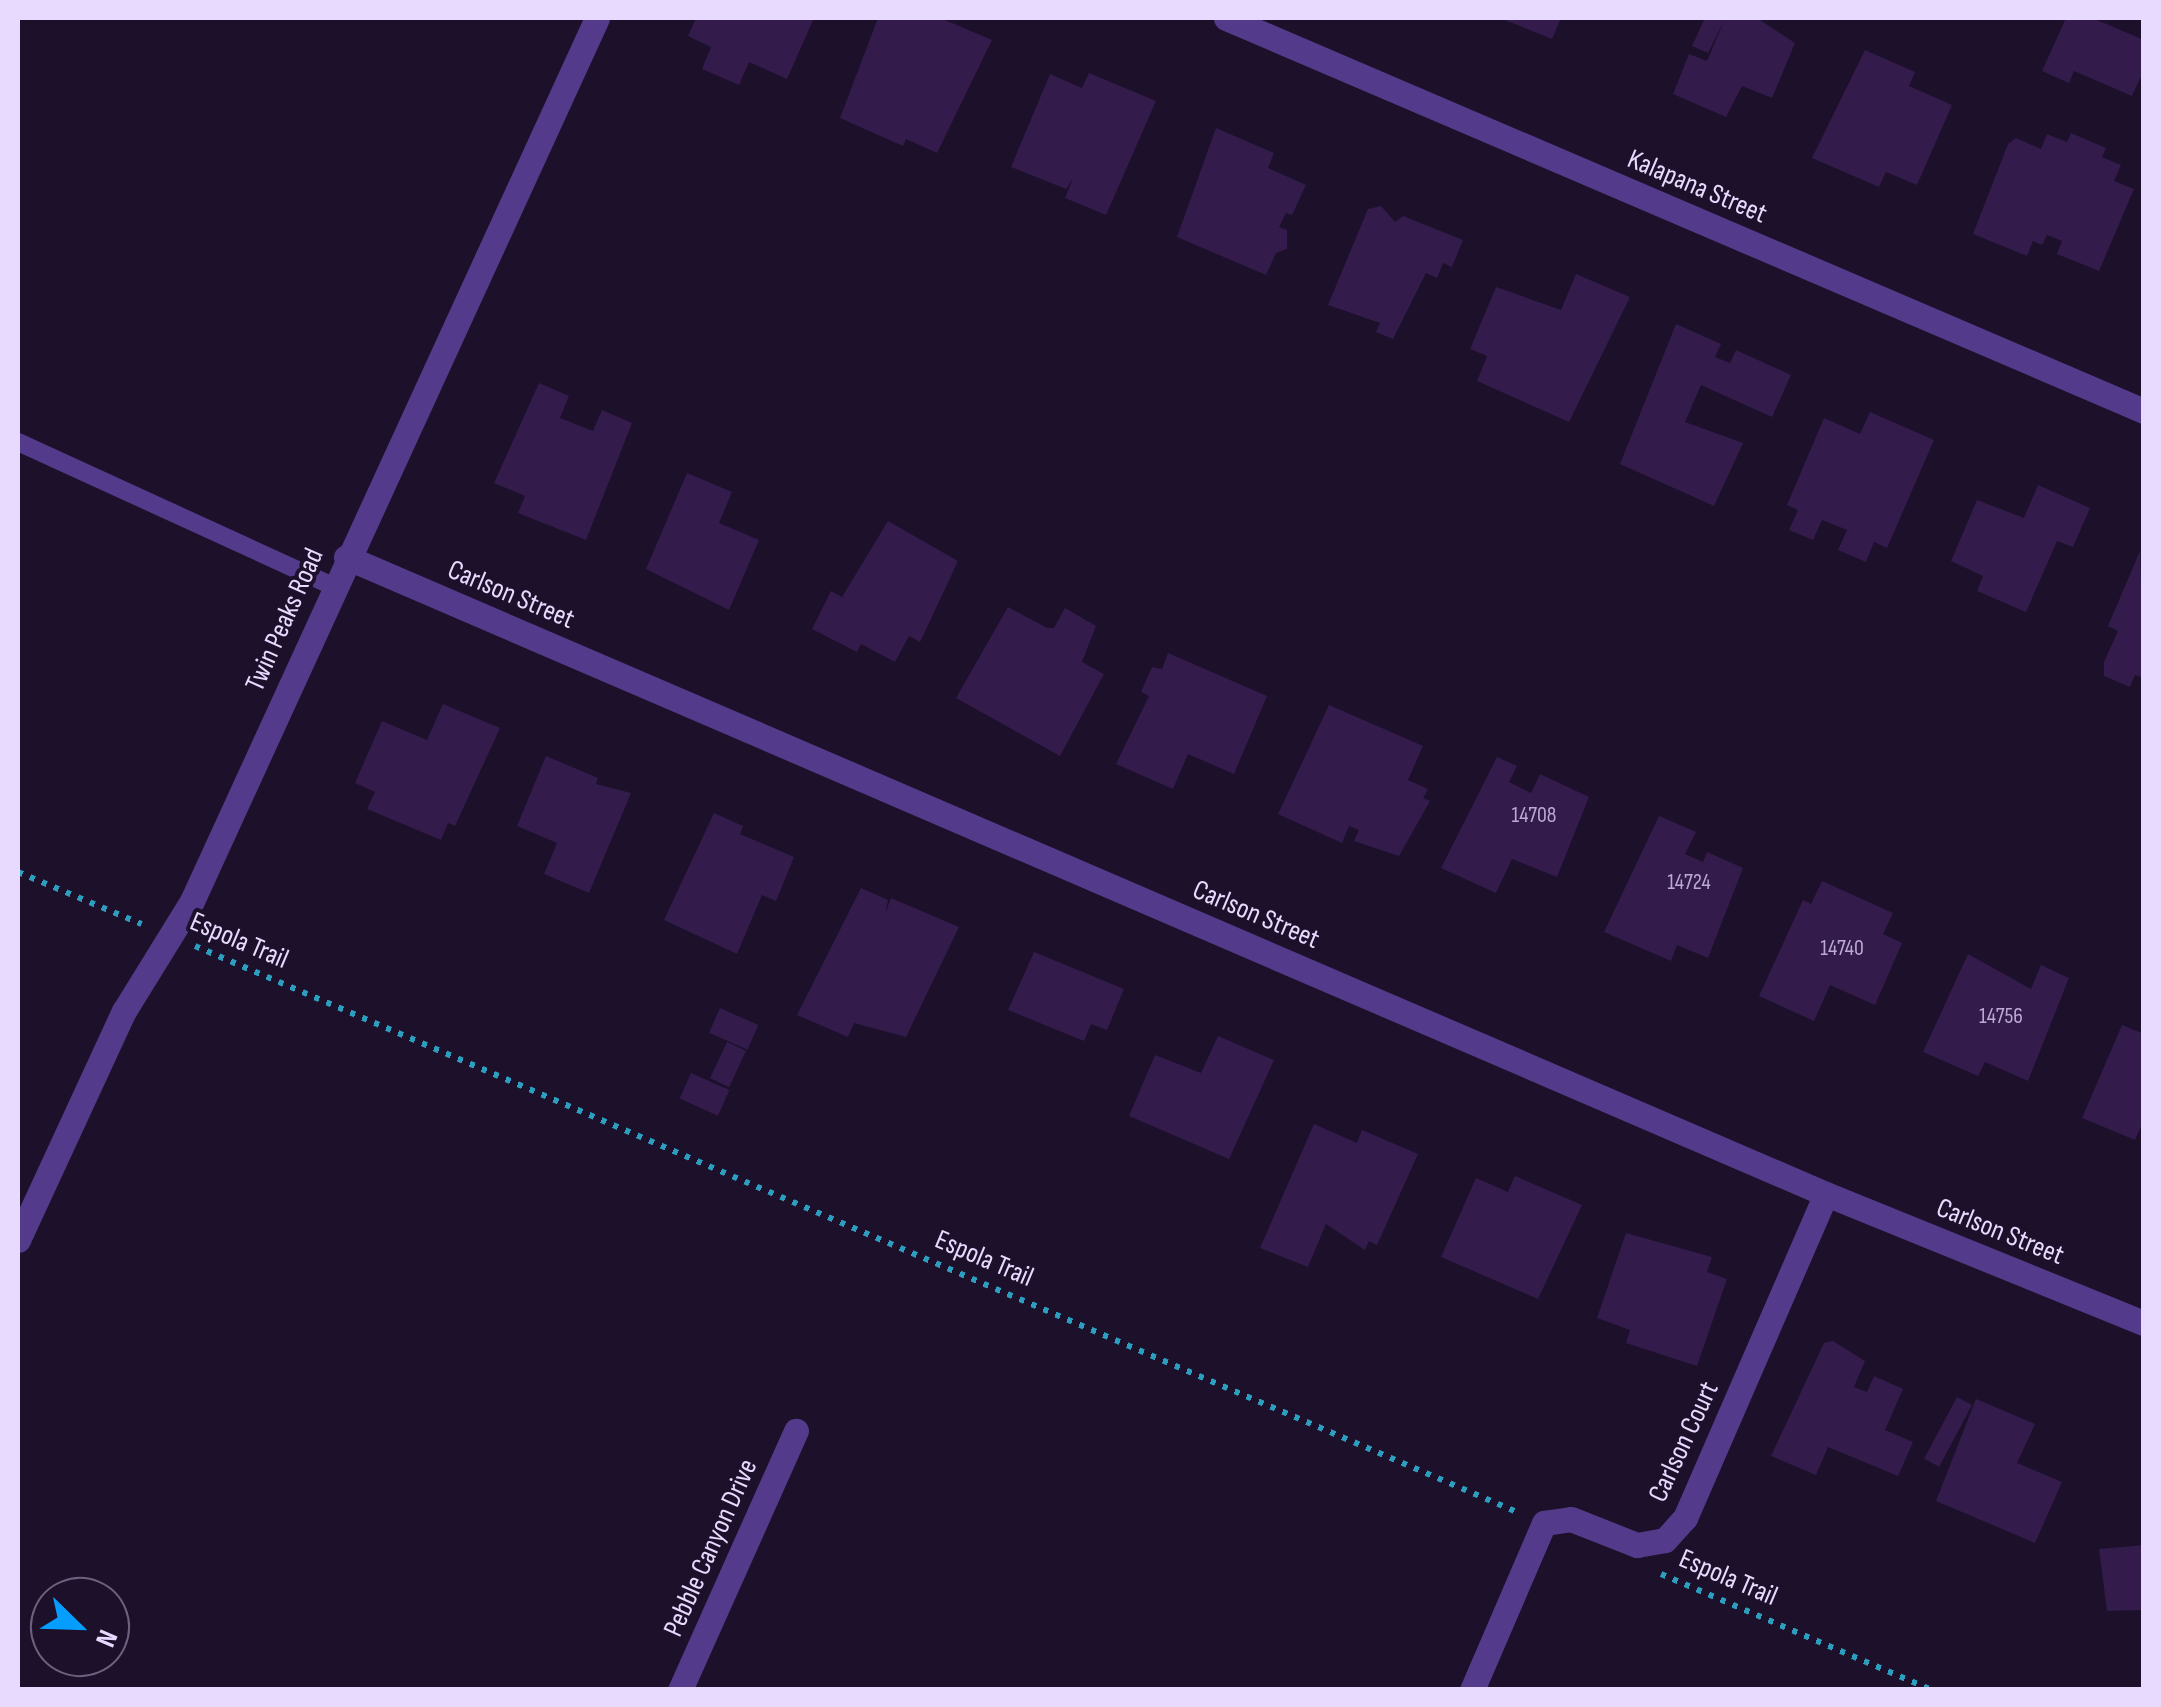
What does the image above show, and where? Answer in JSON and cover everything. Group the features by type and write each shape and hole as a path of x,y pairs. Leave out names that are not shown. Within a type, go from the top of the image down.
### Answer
{"street":[{"name":"Twin Peaks Road","path":"18,1240 124,1011 174,937 597,18"},
{"name":"Kalapana Street","path":"1226,18 2144,411"},
{"name":"Carlson Street","path":"346,557 1826,1194 2144,1322"},
{"name":"Carlson Court","path":"1544,1524 1571,1519 1637,1545 1665,1540 1686,1518 1826,1194"},
{"name":"Pebble Canyon Drive","path":"680,1690 796,1430"},
{"path":"1472,1690 1544,1524"}],"lane":[{"path":"18,442 333,586"}],"path":[{"name":"Espola Trail","path":"18,872 1544,1524"},
{"name":"Espola Trail","path":"1650,1569 1931,1690"}],"building":[{"path":"696,18 814,18 787,79 749,62 739,85 702,69 711,47 688,36"},
{"path":"878,18 940,18 992,40 937,153 906,139 903,146 840,118"},
{"path":"1500,18 1561,18 1552,39"},
{"path":"1705,18 1757,18 1795,43 1772,98 1742,86 1726,117 1673,94 1689,54 1707,61 1724,21 1708,53 1692,46"},
{"path":"2066,18 2092,18 2144,40 2144,70 2132,96 2074,71 2069,83 2042,71"},
{"path":"1865,50 1915,72 1909,86 1952,105 1917,185 1886,172 1879,187 1812,158"},
{"path":"1089,73 1156,101 1106,215 1065,198 1073,178 1066,189 1011,167 1050,74 1082,88"},
{"path":"1216,128 1274,153 1268,168 1306,185 1292,215 1286,213 1279,227 1287,230 1287,249 1276,253 1266,275 1177,237"},
{"path":"2071,133 2106,148 2102,157 2121,165 2114,181 2134,189 2099,271 2057,254 2062,241 2047,235 2042,245 2033,241 2027,256 1973,234 2008,144 2016,138 2041,149 2047,134 2067,142"},
{"path":"1381,206 1395,222 1403,216 1463,240 1452,267 1443,263 1437,278 1426,273 1393,339 1376,332 1380,323 1328,305 1368,209"},
{"path":"1576,274 1630,297 1569,422 1477,381 1487,356 1470,349 1496,287 1561,310"},
{"path":"1676,324 1721,344 1715,357 1730,363 1736,350 1791,375 1772,417 1701,385 1685,422 1743,443 1714,506 1620,464"},
{"path":"539,383 569,396 560,418 593,431 602,410 632,423 586,540 518,513 525,496 494,483"},
{"path":"1870,412 1934,440 1887,548 1874,542 1866,562 1838,550 1847,530 1822,520 1813,540 1789,530 1798,510 1787,505 1824,418 1860,434"},
{"path":"687,473 732,492 719,523 759,540 729,610 646,569"},
{"path":"2038,485 2090,508 2073,547 2057,541 2026,612 1977,591 1983,576 1951,561 1977,500 2024,518"},
{"path":"888,521 958,561 920,642 909,636 895,662 861,644 857,652 812,629 831,591 842,597"},
{"path":"2140,551 2144,678 2135,675 2130,687 2104,676 2104,662 2118,631 2108,626"},
{"path":"1008,607 1047,628 1054,628 1065,608 1096,626 1082,662 1104,674 1060,756 956,698"},
{"path":"1168,653 1267,696 1234,774 1188,754 1173,789 1116,764 1149,696 1141,692 1152,667 1162,669"},
{"path":"443,704 500,728 455,826 448,823 441,840 367,809 375,792 355,783 382,721 427,740"},
{"path":"1329,705 1423,746 1408,780 1428,789 1423,798 1430,801 1399,856 1354,841 1359,830 1349,826 1342,843 1278,814"},
{"path":"546,756 598,778 596,784 631,793 589,893 544,874 557,843 517,826"},
{"path":"1497,757 1517,766 1509,782 1531,793 1540,774 1589,797 1557,877 1512,859 1496,893 1441,868"},
{"path":"714,813 743,826 740,834 794,857 776,901 762,895 737,954 664,920"},
{"path":"1659,816 1696,832 1685,854 1703,862 1707,852 1743,868 1708,958 1677,945 1671,961 1604,932"},
{"path":"1822,881 1893,913 1883,934 1902,943 1875,1005 1830,985 1814,1021 1759,996 1803,900 1811,904"},
{"path":"861,888 888,900 885,914 891,898 959,927 906,1037 854,1023 848,1037 797,1015"},
{"path":"1034,952 1124,989 1107,1030 1091,1024 1084,1041 1008,1010"},
{"path":"1968,954 2031,989 2041,965 2069,978 2028,1081 1985,1062 1978,1076 1923,1052"},
{"path":"720,1008 758,1025 747,1050 709,1033"},
{"path":"2122,1025 2144,1034 2144,1120 2135,1140 2082,1118"},
{"path":"1218,1036 1274,1060 1229,1159 1129,1116 1155,1055 1201,1073"},
{"path":"727,1042 746,1051 729,1087 710,1078"},
{"path":"691,1073 729,1090 718,1116 680,1099"},
{"path":"1314,1124 1357,1143 1362,1130 1418,1154 1377,1245 1369,1241 1365,1250 1326,1224 1308,1267 1260,1248"},
{"path":"1515,1176 1582,1205 1538,1299 1441,1257 1476,1178 1508,1192"},
{"path":"1626,1233 1712,1257 1707,1272 1727,1279 1697,1366 1626,1343 1630,1330 1597,1318"},
{"path":"1833,1341 1865,1361 1854,1387 1867,1392 1874,1376 1903,1389 1885,1430 1913,1442 1898,1476 1828,1447 1816,1475 1771,1456 1824,1343"},
{"path":"1957,1397 1972,1405 1939,1467 1924,1459"},
{"path":"1976,1399 2035,1424 2017,1463 2062,1482 2035,1543 1936,1501"},
{"path":"2144,1545 2144,1610 2107,1611 2099,1549"}]}
